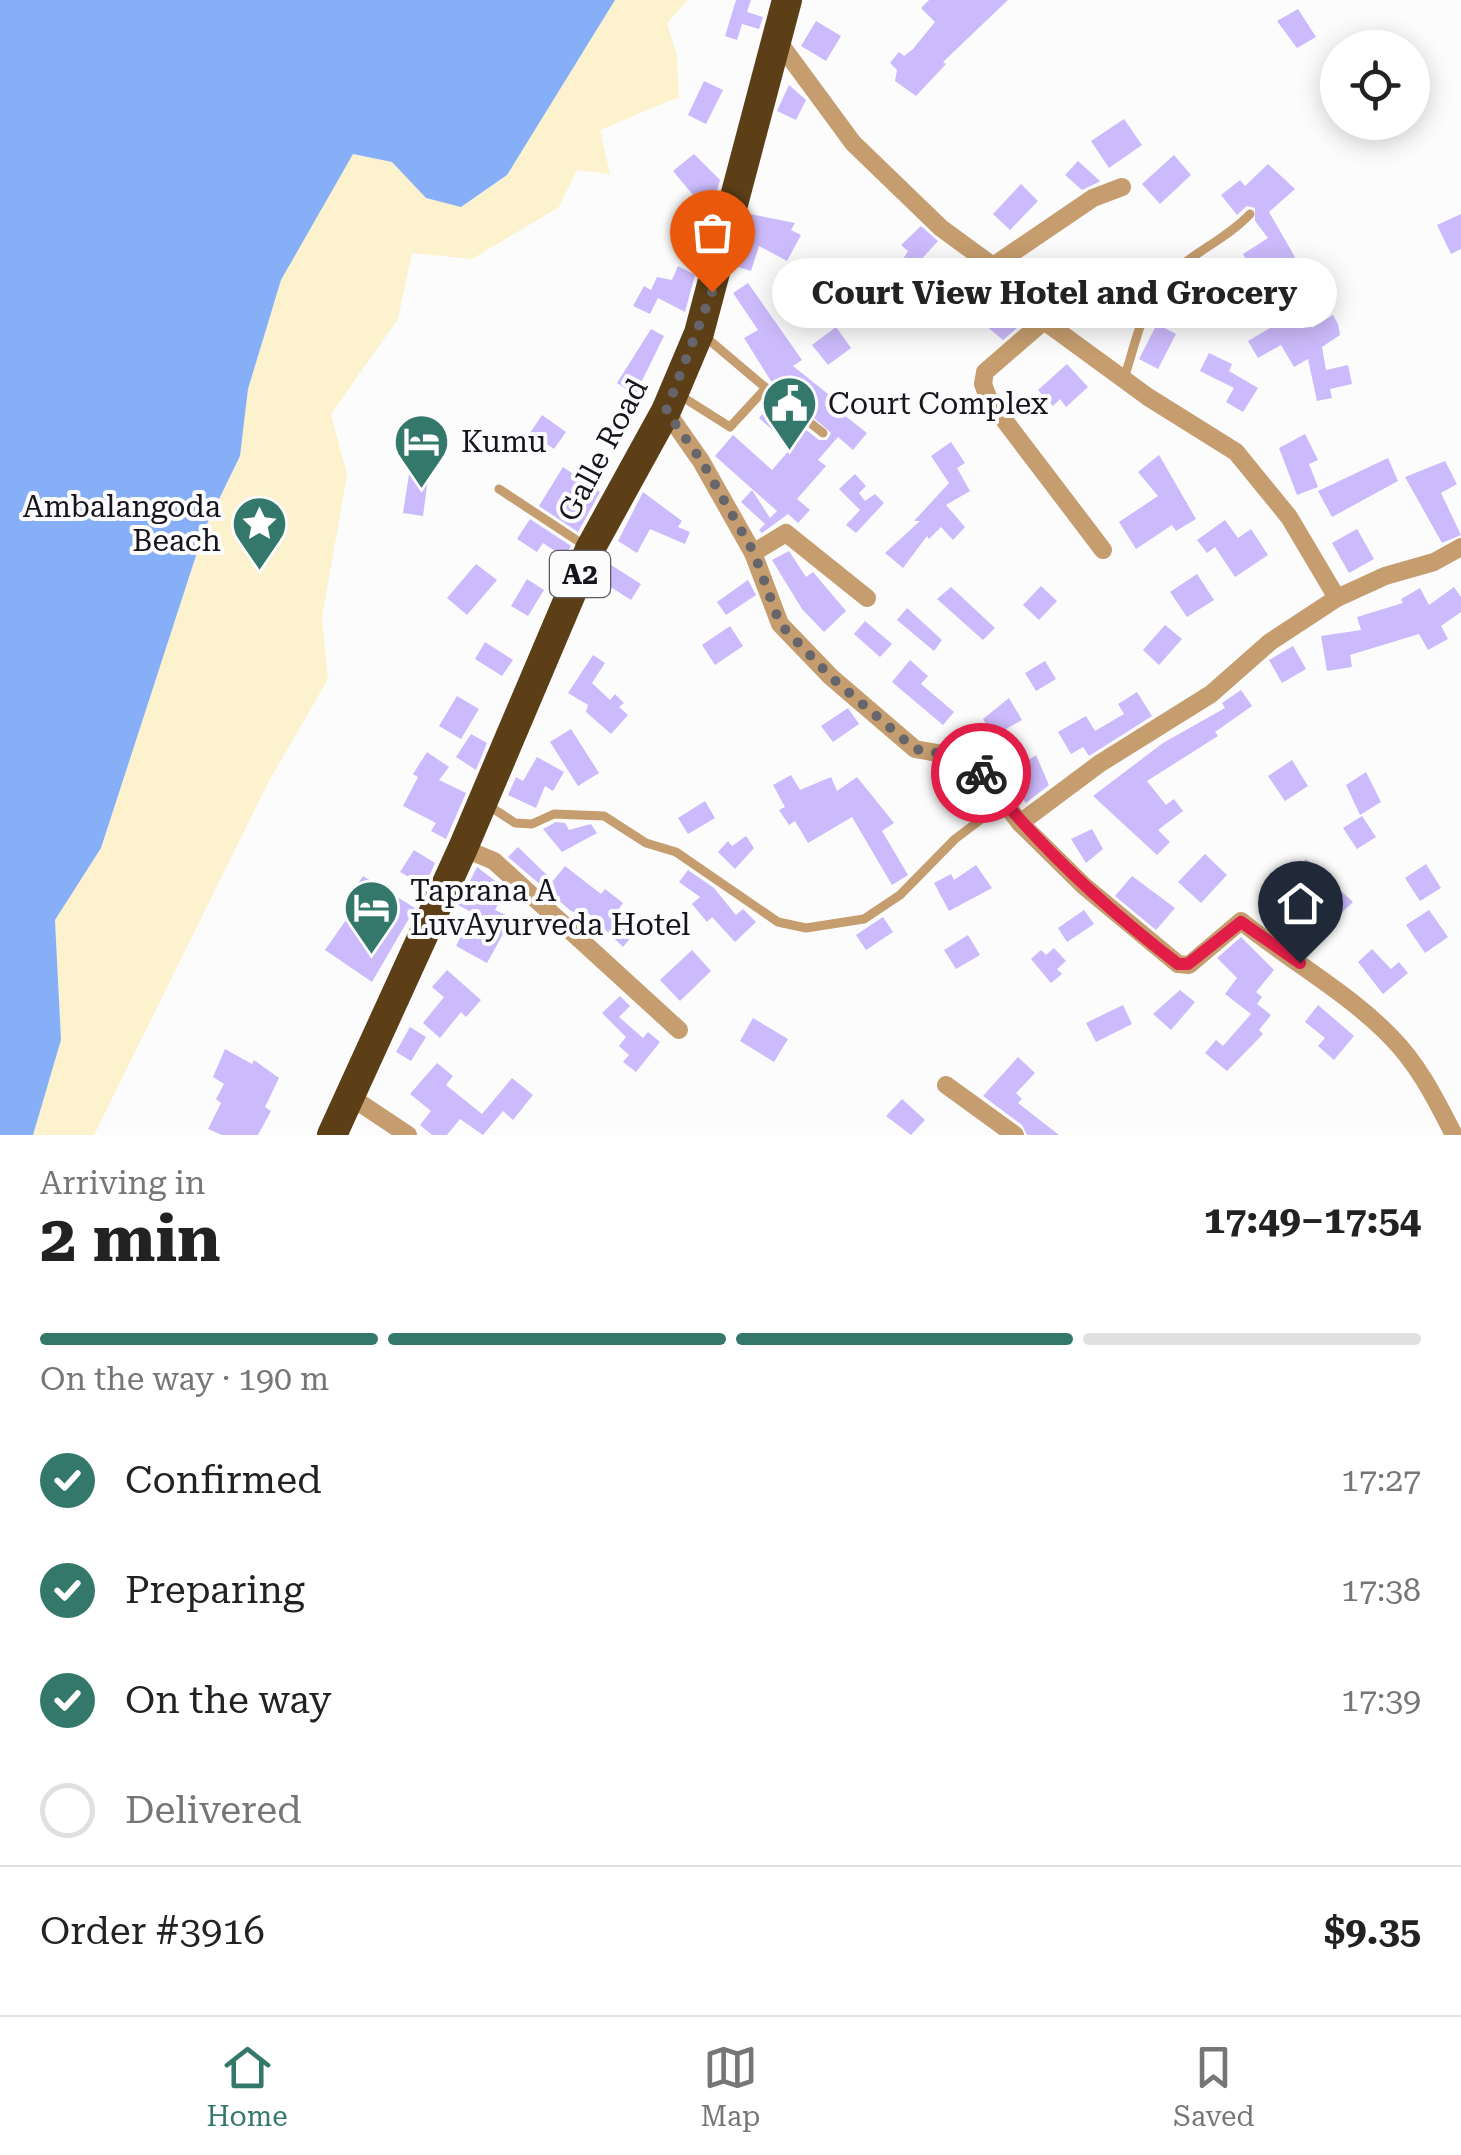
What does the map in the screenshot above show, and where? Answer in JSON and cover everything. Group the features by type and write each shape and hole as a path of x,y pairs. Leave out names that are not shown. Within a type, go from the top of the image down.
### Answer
{"highway":[{"name":"Galle Road","path":"332,1135 463,848 590,548 670,402 700,333 787,0"}],"street":[{"path":"778,41 853,144 941,228 993,266 1044,321 1236,452 1289,517 1337,598"},
{"path":"993,266 1093,198 1122,187"},
{"path":"1044,321 985,372 983,384 989,400 1104,550"},
{"path":"670,402 754,553 780,624 832,678 915,749 971,759 1020,823 1084,886 1178,964 1188,964 1241,922 1300,963 1390,1035 1426,1080 1454,1135"},
{"path":"754,553 786,533 867,598"},
{"path":"1020,823 1099,764 1180,716 1270,642 1337,598 1384,576 1434,562 1461,547"},
{"path":"463,848 494,862 679,1030"},
{"path":"946,1085 1015,1135"},
{"path":"350,1096 408,1135"}],"lane":[{"path":"1124,378 1147,310 1164,280 1224,239 1250,214"},
{"path":"700,333 823,432"},
{"path":"670,402 730,427 766,388"},
{"path":"500,489 590,548"},
{"path":"483,801 515,823 532,824 554,814 604,816 646,842 676,852 778,922 806,928 864,919 900,895 955,839 1004,802"}],"sand":[{"name":"Ambalangoda Beach","path":"615,0 688,0 667,23 677,56 679,97 600,130 610,174 577,170 559,207 472,259 412,253 398,319 331,414 347,475 322,618 328,679 269,781 94,1135 33,1135 61,1040 55,920 101,848 205,528 240,456 248,389 281,280 352,154 392,162 426,198 462,207 507,175"}],"water":[{"path":"0,0 615,0 507,175 461,207 426,198 392,162 353,154 281,280 248,389 240,456 205,528 101,848 55,920 61,1040 33,1135 0,1135"}],"building":[{"path":"736,0 751,0 747,12 763,17 759,29 742,24 737,40 725,36"},
{"path":"929,0 1008,0 943,62 946,64 916,96 895,81 897,70 890,63 899,52 904,56 913,49 935,22 921,8"},
{"path":"1298,9 1316,37 1297,48 1277,21"},
{"path":"816,21 841,36 826,61 801,46"},
{"path":"704,81 723,90 706,124 688,115"},
{"path":"789,85 806,100 796,120 777,111"},
{"path":"1124,119 1142,145 1109,168 1091,141"},
{"path":"694,154 720,180 713,206 698,201 673,171"},
{"path":"1174,155 1191,175 1160,204 1142,184"},
{"path":"1078,161 1100,181 1082,190 1065,175"},
{"path":"1268,164 1295,189 1269,212 1295,257 1278,268 1293,295 1286,299 1312,328 1333,315 1338,324 1340,335 1322,347 1326,370 1348,365 1352,384 1330,389 1332,398 1317,401 1308,359 1294,367 1281,345 1258,358 1248,341 1280,322 1243,254 1268,238 1255,221 1255,208 1247,206 1237,215 1221,195 1240,180 1245,186"},
{"path":"1021,184 1038,201 1010,230 993,214"},
{"path":"750,214 795,223 791,230 801,235 787,261 759,246 751,271 738,267"},
{"path":"1461,214 1461,249 1451,254 1437,225"},
{"path":"921,226 938,241 910,272 923,284 906,302 883,280 908,251 901,245"},
{"path":"971,265 1026,320 1003,340 940,288 960,266 966,270"},
{"path":"678,266 695,275 685,312 658,298 650,314 633,306 644,286 651,290 657,277 672,280"},
{"path":"748,283 802,360 793,366 833,398 829,403 867,433 853,450 838,437 818,460 826,466 797,499 810,510 798,523 788,514 762,533 759,530 765,524 741,502 752,490 770,518 777,511 715,456 733,435 772,470 792,447 759,418 772,403 819,440 827,440 831,433 771,381 744,338 758,330 733,293"},
{"path":"1157,324 1176,334 1158,369 1139,359"},
{"path":"836,327 851,348 828,365 812,345"},
{"path":"651,329 664,336 635,395 617,383"},
{"path":"1209,353 1232,364 1229,371 1258,388 1243,412 1226,402 1234,388 1200,371"},
{"path":"1067,364 1088,387 1066,407 1060,399 1053,406 1038,390"},
{"path":"542,415 566,432 554,449 530,433"},
{"path":"417,423 435,426 423,516 403,513"},
{"path":"1305,434 1318,460 1309,464 1318,487 1297,495 1279,448"},
{"path":"951,442 965,463 957,468 970,491 946,505 965,527 953,540 941,527 929,539 927,536 903,568 885,553 920,521 914,521 949,483 931,456"},
{"path":"1159,455 1196,519 1176,531 1172,525 1136,549 1119,522 1158,496 1138,472"},
{"path":"1388,458 1398,481 1332,517 1318,491"},
{"path":"1445,461 1457,484 1441,493 1461,535 1442,543 1405,477"},
{"path":"563,467 600,492 578,532 539,506"},
{"path":"855,474 866,486 859,493 865,501 875,494 884,503 856,533 846,525 860,510 839,489"},
{"path":"643,492 682,521 678,527 690,532 685,544 650,529 637,553 618,541"},
{"path":"530,519 571,546 564,557 543,543 537,552 517,539"},
{"path":"1225,520 1238,538 1251,529 1268,555 1235,577 1215,547 1207,553 1197,540"},
{"path":"1357,529 1374,559 1349,573 1332,543"},
{"path":"789,551 806,577 813,572 846,611 824,632 802,609 772,560"},
{"path":"608,563 641,584 631,600 598,579"},
{"path":"476,564 497,580 467,615 447,598"},
{"path":"1197,574 1214,600 1187,617 1170,592"},
{"path":"527,579 544,590 528,616 511,606"},
{"path":"748,580 756,595 726,615 717,602"},
{"path":"1041,586 1057,601 1039,620 1023,605"},
{"path":"951,587 995,628 983,640 937,599"},
{"path":"1454,587 1461,597 1461,612 1441,626 1448,639 1428,650 1419,634 1350,655 1352,667 1327,671 1321,636 1361,630 1357,617 1403,603 1401,599 1420,588 1429,605"},
{"path":"907,608 942,640 934,651 897,620"},
{"path":"865,621 892,644 880,657 854,634"},
{"path":"1165,625 1182,639 1159,665 1143,650"},
{"path":"730,626 743,646 715,665 702,645"},
{"path":"485,642 513,660 502,676 475,659"},
{"path":"1293,646 1306,669 1282,683 1269,660"},
{"path":"593,655 605,663 592,683 610,700 615,694 624,703 619,707 628,715 611,734 586,712 588,705 568,693"},
{"path":"910,660 928,676 921,684 954,712 943,725 892,682"},
{"path":"1045,661 1056,679 1036,691 1025,673"},
{"path":"1241,690 1252,706 1215,732 1218,736 1147,781 1166,805 1174,799 1183,811 1158,830 1170,842 1157,855 1093,796 1163,743 1225,708 1222,703"},
{"path":"1137,692 1152,716 1089,756 1083,747 1071,754 1058,732 1086,716 1095,731 1124,714 1118,704"},
{"path":"457,696 479,709 461,739 439,726"},
{"path":"1009,698 1022,720 1006,729 1012,740 1000,747 983,719"},
{"path":"848,708 859,724 833,742 821,726"},
{"path":"571,729 599,773 578,786 550,742"},
{"path":"471,734 487,743 476,770 456,757"},
{"path":"427,752 449,767 439,780 466,793 446,839 431,831 436,823 403,806 418,777 413,774"},
{"path":"1036,755 1049,785 1026,803 1006,775"},
{"path":"537,757 564,772 553,791 545,786 536,808 508,795 516,777 523,781"},
{"path":"1292,760 1308,786 1285,801 1268,776"},
{"path":"1366,772 1381,802 1360,815 1346,785"},
{"path":"791,775 800,790 831,777 837,791 857,777 894,823 882,831 908,875 892,885 852,817 808,843 795,821 789,825 779,810 785,807 773,785"},
{"path":"705,801 715,818 688,834 678,818"},
{"path":"1362,816 1376,837 1357,849 1343,828"},
{"path":"556,822 565,823 569,830 591,824 597,833 562,852 543,829"},
{"path":"1092,829 1103,849 1086,863 1071,839"},
{"path":"746,836 754,848 735,869 718,852 728,841 732,846"},
{"path":"518,847 553,881 565,866 601,894 605,889 623,903 618,910 639,928 623,947 582,907 577,913 571,911 508,857"},
{"path":"414,850 435,863 425,886 400,872"},
{"path":"1205,854 1227,875 1201,903 1178,882"},
{"path":"1306,859 1353,902 1327,926 1285,881"},
{"path":"1426,864 1441,888 1420,901 1405,878"},
{"path":"976,865 992,888 949,911 934,883 951,874 954,880"},
{"path":"477,867 506,889 495,910 512,918 487,963 456,946 473,913 458,905"},
{"path":"688,870 714,888 736,915 743,909 756,922 735,942 712,917 707,922 692,904 700,897 679,882"},
{"path":"363,876 415,908 372,982 325,950 362,897 353,891"},
{"path":"1132,876 1175,908 1156,930 1115,896"},
{"path":"1084,910 1094,924 1067,942 1058,928"},
{"path":"1429,910 1448,937 1425,953 1406,925"},
{"path":"883,917 893,932 866,950 856,935"},
{"path":"968,935 980,955 956,969 944,950"},
{"path":"1241,937 1274,970 1256,992 1262,997 1257,1004 1271,1015 1259,1030 1263,1034 1227,1071 1205,1053 1216,1040 1223,1046 1251,1014 1225,994 1237,978 1217,958"},
{"path":"1054,948 1066,961 1057,969 1062,974 1051,983 1031,959 1041,950 1046,955"},
{"path":"1372,949 1391,969 1399,962 1408,973 1383,994 1358,962"},
{"path":"692,950 711,971 680,1001 660,980"},
{"path":"447,970 481,1000 466,1017 461,1012 440,1038 423,1023 444,997 432,987"},
{"path":"1180,990 1195,1002 1171,1030 1153,1014"},
{"path":"620,996 630,1006 619,1017 643,1038 648,1032 660,1042 636,1072 623,1062 629,1055 619,1046 626,1037 602,1013"},
{"path":"1123,1005 1132,1024 1096,1042 1086,1023"},
{"path":"1318,1005 1354,1036 1334,1060 1318,1046 1325,1038 1305,1022"},
{"path":"753,1018 788,1039 774,1062 740,1041"},
{"path":"410,1027 426,1037 411,1061 396,1052"},
{"path":"225,1049 252,1064 254,1060 279,1078 265,1107 271,1111 258,1135 222,1135 208,1129 221,1103 216,1099 224,1084 213,1077"},
{"path":"1018,1057 1035,1073 1016,1093 1022,1099 1018,1103 1059,1135 1027,1135 1022,1125 983,1096"},
{"path":"437,1063 453,1076 446,1085 482,1114 512,1078 533,1095 513,1120 503,1111 483,1135 460,1119 447,1135 432,1135 420,1125 431,1111 410,1094"},
{"path":"902,1099 925,1120 911,1135 886,1116"}],"way so far":[{"path":"712,292 700,333 666,411 701,460 754,553 780,624 832,678 915,749 971,759 981,773"}],"place":[{"name":"Court View Hotel and Grocery","path":"712,292"},
{"name":"Court Complex","path":"789,453"},
{"name":"Kumu","path":"422,491"},
{"name":"Ambalangoda Beach","path":"260,573"},
{"name":"Taprana A LuvAyurveda Hotel","path":"371,957"}],"route":[{"path":"981,773 1020,823 1065,868 1132,929 1178,964 1188,964 1241,922 1300,963"}]}
